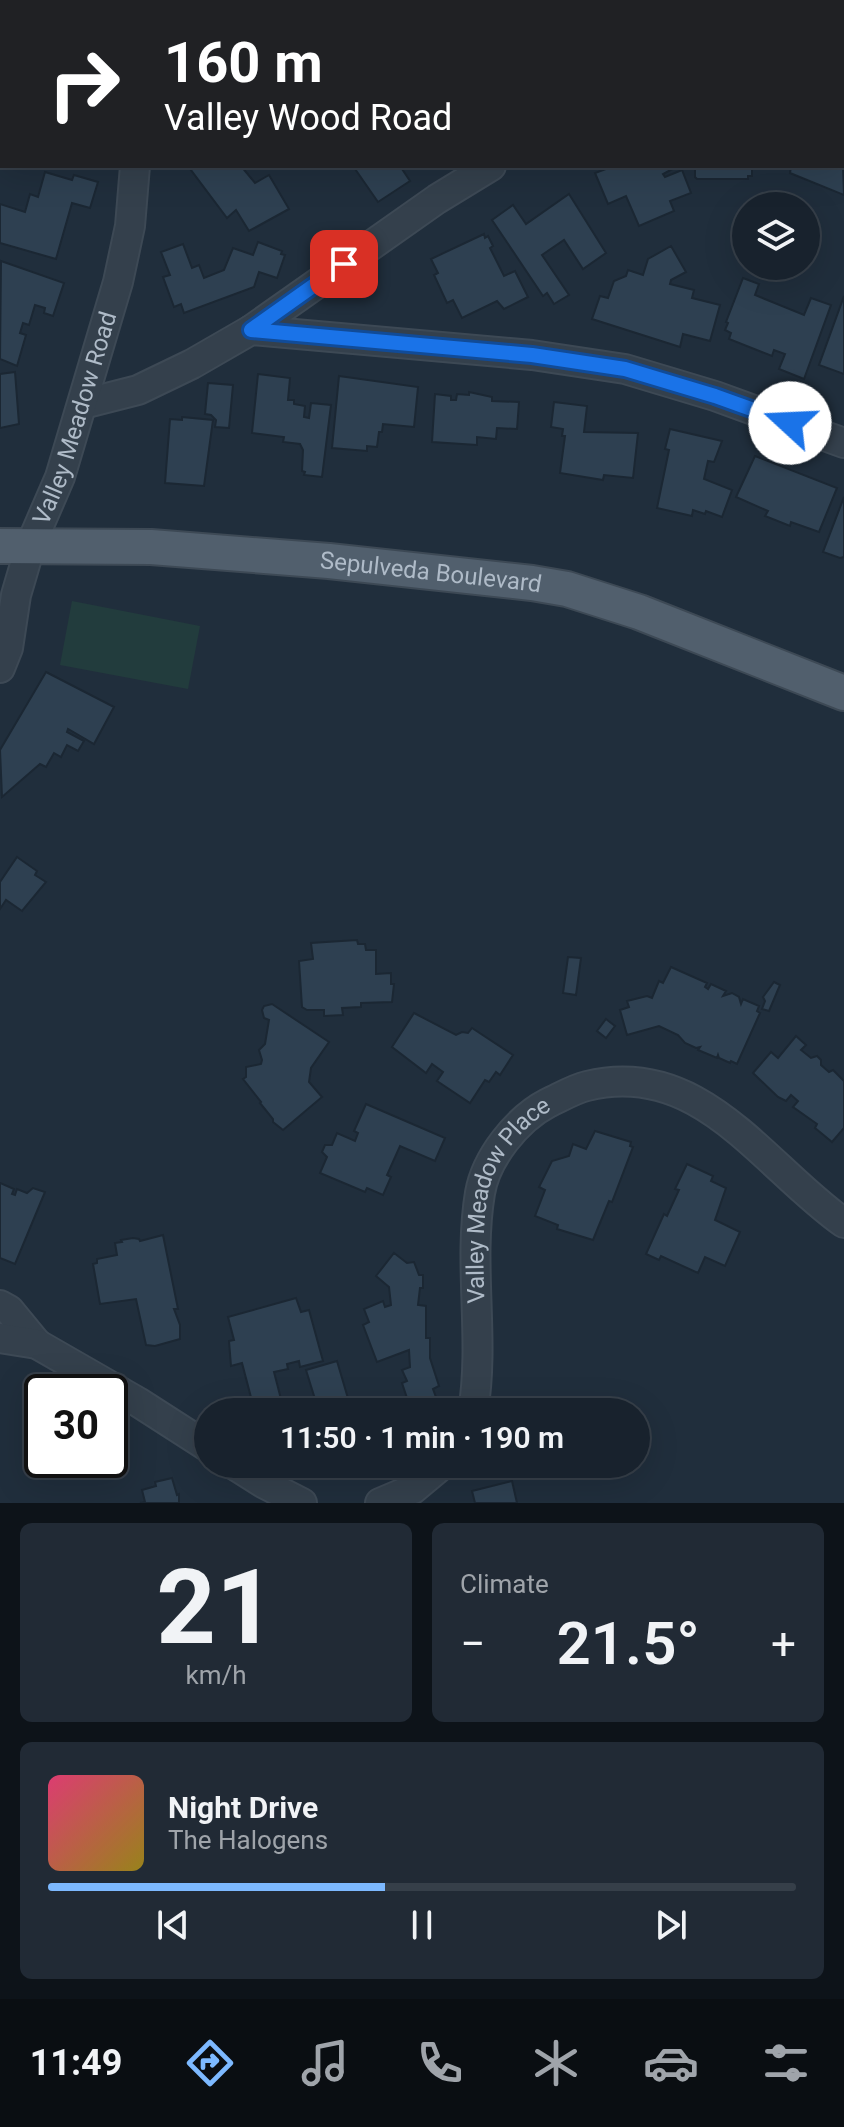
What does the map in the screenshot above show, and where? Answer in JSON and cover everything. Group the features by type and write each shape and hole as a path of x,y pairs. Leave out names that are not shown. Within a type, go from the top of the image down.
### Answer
{"main road":[{"name":"Sepulveda Boulevard","path":"16,545 151,547 329,561 567,589 639,612 844,693"}],"street":[{"name":"Valley Meadow Road","path":"0,668 8,648 16,595 16,545 60,477 118,282 130,226 135,168"},
{"path":"83,404 138,390 251,330 437,199 488,168"},
{"path":"251,330 532,355 625,369 715,396 844,443"},
{"name":"Valley Meadow Place","path":"475,1398 478,1381 475,1229 488,1167 500,1148 536,1110 584,1086 630,1081 687,1094 718,1113 844,1223"},
{"path":"0,1305 9,1310 37,1344"},
{"path":"0,1338 37,1344 194,1438"},
{"path":"255,1478 302,1503"},
{"path":"380,1503 413,1489 426,1478"}],"green space":[{"path":"72,601 200,626 188,689 60,665"}],"building":[{"path":"190,168 243,168 255,183 269,175 289,209 249,231 236,210 227,218"},
{"path":"354,168 401,168 410,181 378,202"},
{"path":"674,168 663,174 665,177 682,170 691,193 670,201 674,211 639,226 626,196 608,204 595,173 606,169"},
{"path":"695,168 752,168 752,176 748,179 695,177"},
{"path":"791,168 843,168 844,195 790,173"},
{"path":"45,172 72,180 74,175 98,182 90,208 72,203 56,259 0,243 0,204 25,212 30,194 38,197"},
{"path":"569,194 606,253 583,269 564,240 542,255 569,295 554,304 547,293 543,296 492,220 513,205 526,224"},
{"path":"484,234 493,246 490,248 504,276 515,271 528,297 504,309 497,301 462,318 453,300 447,303 434,275 438,273 431,259"},
{"path":"258,242 285,255 277,278 259,272 254,287 184,313 181,304 174,307 163,277 170,275 161,252 183,244 192,268 199,265 204,278 224,270 233,248 253,255"},
{"path":"671,246 686,272 671,280 670,284 694,290 692,298 720,305 710,341 683,334 680,347 592,319 600,296 608,298 614,281 626,276 628,270 643,275 648,259"},
{"path":"1,261 64,283 53,316 44,313 45,308 35,305 29,325 23,323 20,333 26,335 17,366 0,359"},
{"path":"742,280 759,284 755,295 804,315 811,298 831,305 804,379 779,369 785,354 774,350 772,356 729,339 731,333 725,330"},
{"path":"844,296 844,374 819,365"},
{"path":"15,372 19,424 0,428 0,374"},
{"path":"258,374 290,378 288,400 305,406 304,417 309,418 311,403 331,405 322,477 304,475 300,444 283,442 284,437 252,433"},
{"path":"339,376 418,387 414,427 383,424 377,447 367,446 367,451 332,448"},
{"path":"208,383 233,385 229,428 215,427 216,420 205,414"},
{"path":"469,392 492,397 492,401 519,402 517,429 497,428 496,439 477,437 477,445 432,442 435,394 451,396 451,400 456,400 457,394 469,395"},
{"path":"554,402 587,406 584,432 638,433 633,478 604,475 603,480 560,473 565,436 562,436 563,429 551,427"},
{"path":"182,417 213,420 204,486 165,483 170,419 182,420"},
{"path":"670,429 722,441 714,462 708,461 704,479 732,490 722,517 706,511 705,514 693,510 692,516 657,508 669,450 665,449"},
{"path":"755,456 837,488 819,532 791,522 790,526 765,516 768,511 736,497"},
{"path":"844,497 844,557 840,558 823,552"},
{"path":"46,672 114,707 94,744 68,729 67,732 84,741 78,751 67,745 61,757 54,753 46,767 40,764 2,797 0,750"},
{"path":"17,857 37,871 35,875 46,882 22,911 6,900 0,909 0,882"},
{"path":"357,940 358,944 365,944 366,950 376,950 376,974 391,973 391,984 394,984 392,1002 361,1003 361,1007 342,1008 343,1015 324,1016 324,1010 302,1007 299,961 313,959 311,943"},
{"path":"568,957 581,958 576,995 563,993"},
{"path":"671,967 707,983 705,987 708,989 711,984 726,991 723,996 732,993 739,997 741,1004 743,999 759,1006 757,1011 760,1013 737,1064 698,1050 700,1047 685,1043 678,1035 659,1026 627,1035 620,1010 629,1007 627,1001 647,996 652,998 659,981 663,983"},
{"path":"774,982 780,985 769,1011 762,1009 763,997"},
{"path":"272,1004 329,1042 311,1068 309,1082 322,1097 283,1130 273,1122 243,1079 246,1077 246,1067 261,1064 259,1050 265,1044 269,1020 264,1018 262,1010 264,1006"},
{"path":"414,1013 456,1035 468,1033 472,1028 513,1055 500,1075 496,1072 489,1082 485,1080 470,1103 437,1081 443,1072 432,1064 426,1073 392,1047"},
{"path":"606,1019 615,1026 606,1038 597,1031"},
{"path":"796,1036 806,1045 801,1050 811,1058 817,1056 821,1065 829,1072 833,1070 844,1081 844,1128 832,1142 815,1128 817,1124 793,1107 798,1101 791,1095 786,1101 778,1097 753,1073 771,1052 778,1058"},
{"path":"366,1104 445,1138 435,1161 400,1146 387,1175 391,1177 383,1195 367,1188 365,1192 320,1173 327,1157 322,1152 325,1145 332,1145 337,1133 355,1141 358,1133 354,1131"},
{"path":"595,1131 631,1142 630,1146 633,1147 612,1202 609,1201 593,1240 557,1229 558,1225 535,1216 545,1190 539,1187 552,1161 569,1156 573,1144 586,1149"},
{"path":"687,1164 713,1176 711,1181 726,1188 715,1220 740,1232 725,1266 705,1257 698,1273 661,1256 659,1260 646,1254 679,1190 675,1189"},
{"path":"0,1183 14,1189 12,1194 15,1195 17,1189 27,1193 33,1188 45,1192 15,1264 0,1258"},
{"path":"163,1235 178,1309 174,1309 180,1325 180,1339 155,1346 146,1345 136,1299 100,1304 93,1264 97,1263 97,1259 117,1255 115,1243 121,1240 133,1238 140,1241"},
{"path":"394,1253 407,1263 414,1262 419,1275 423,1275 418,1305 426,1306 426,1338 430,1338 430,1358 439,1386 433,1389 436,1398 407,1398 402,1383 407,1381 402,1370 410,1367 409,1350 377,1362 363,1325 369,1322 364,1309 383,1301 385,1307 391,1305 389,1287 376,1276"},
{"path":"296,1298 301,1312 309,1310 323,1361 300,1367 299,1361 287,1364 288,1369 274,1372 281,1398 251,1398 242,1363 231,1366 229,1341 234,1340 228,1317"},
{"path":"337,1361 348,1398 315,1398 306,1370"},
{"path":"172,1478 179,1494 179,1503 140,1503 145,1502 142,1490 156,1486 155,1482"},
{"path":"512,1481 517,1503 475,1503 472,1491"}],"route":[{"path":"344,264 251,330 437,345 625,369 790,423"}]}
